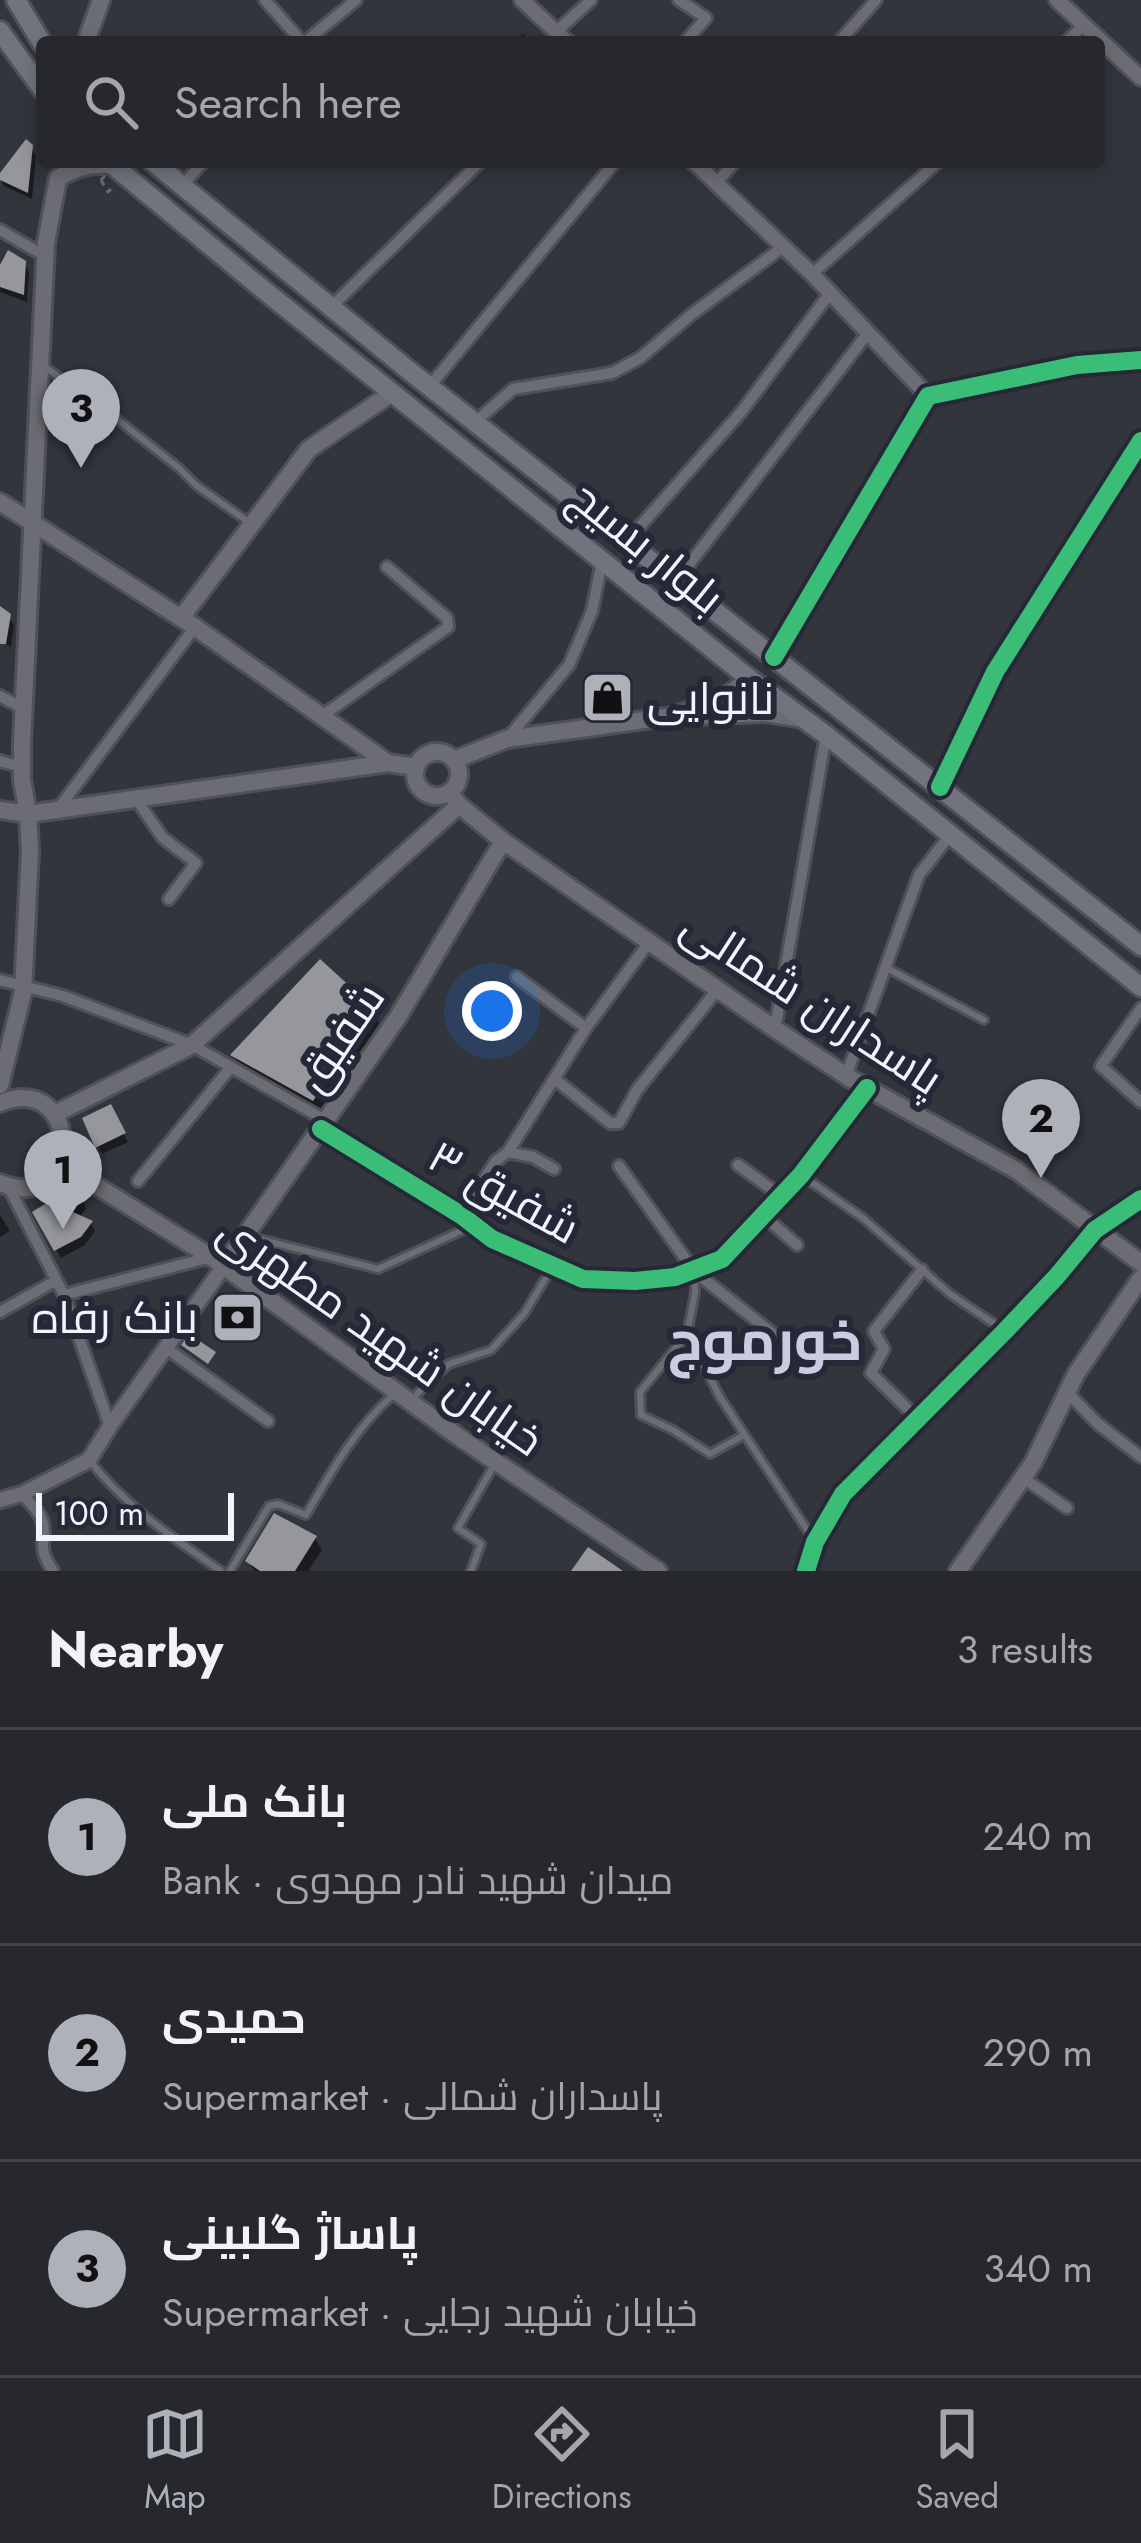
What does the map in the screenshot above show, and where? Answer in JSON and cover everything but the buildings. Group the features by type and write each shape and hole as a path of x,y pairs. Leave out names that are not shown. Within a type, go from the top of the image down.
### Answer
{"main road":[{"path":"16,0 38,36"},
{"path":"88,36 97,5"},
{"path":"0,33 36,81"},
{"path":"1,1075 23,984 30,851 22,767 45,256 58,178 77,168"},
{"name":"بلوار بسیج","path":"111,168 1141,987"},
{"name":"بلوار بسیج","path":"160,168 429,387 1141,946"},
{"path":"188,623 309,449 392,393"},
{"path":"0,502 188,623 388,763"},
{"path":"559,526 578,503"},
{"path":"666,718 720,700 774,657"},
{"path":"454,760 507,739 666,718 765,713 805,719"},
{"path":"55,1114 192,1045 455,799 459,777 454,760 438,752 428,754 416,767 423,792 455,799"},
{"path":"1,810 28,814 388,763 416,767"},
{"name":"پاسداران شمالی","path":"455,799 503,841 775,1029 846,1076 1016,1170 1102,1225 1141,1263"},
{"name":"شفیق","path":"218,1262 244,1235 398,1017 503,841"},
{"path":"0,1103 21,1098 55,1114 64,1148 60,1163 38,1184 4,1185"},
{"name":"خیابان شهید مطهری","path":"60,1163 218,1262 496,1462 658,1571"},
{"path":"958,1571 1023,1478 1076,1374 1141,1279"}],"street":[{"path":"265,0 298,36"},
{"path":"311,36 356,0"},
{"path":"523,0 561,36"},
{"path":"563,36 591,0"},
{"path":"679,0 706,18 690,36"},
{"path":"844,36 876,0"},
{"path":"1057,0 1094,36"},
{"path":"1072,36 1083,26"},
{"path":"1105,46 1141,78"},
{"path":"182,186 198,168"},
{"path":"331,307 474,168"},
{"path":"429,387 610,168"},
{"path":"700,168 812,274 928,396"},
{"path":"716,184 730,168"},
{"path":"812,274 931,168"},
{"path":"0,230 45,256"},
{"path":"475,422 513,389 612,373 640,358 783,247"},
{"path":"627,542 742,412 830,293"},
{"path":"677,580 868,333"},
{"path":"774,657 928,396 1077,364 1141,360"},
{"path":"940,787 995,672 1141,441"},
{"path":"507,739 569,665 592,611 602,561"},
{"path":"322,716 448,627 447,618 387,567"},
{"path":"58,809 188,623"},
{"path":"0,696 24,709"},
{"path":"775,1029 826,735"},
{"path":"0,761 22,767"},
{"path":"135,798 164,838 196,862 169,899"},
{"path":"846,1076 919,875 950,835"},
{"path":"460,1215 650,941"},
{"path":"517,977 586,1028"},
{"name":"شفیق ۳","path":"0,980 63,996 192,1045 324,1125 492,1238 583,1280 675,1277 722,1258 801,1175 867,1088"},
{"path":"556,1080 610,1123 619,1123 637,1090 718,989"},
{"path":"1141,1008 1101,1066 1141,1102"},
{"path":"138,1180 231,1066"},
{"path":"508,1152 533,1157 554,1169"},
{"path":"620,1166 694,1272 786,1344"},
{"path":"738,1166 782,1196"},
{"path":"4,1185 64,1295 110,1426"},
{"path":"806,1571 815,1542 842,1494 1005,1331 1102,1225 1141,1199"},
{"path":"764,1216 797,1245"},
{"path":"64,1295 218,1262"},
{"path":"0,1500 89,1460 218,1262"},
{"path":"918,1419 872,1373 884,1349 874,1330 922,1270"},
{"path":"0,1312 56,1282"},
{"path":"166,1348 268,1421"},
{"path":"1069,1394 1141,1457"},
{"path":"1023,1478 1067,1508"},
{"path":"22,1494 44,1524 42,1555 53,1571"}],"lane":[{"path":"38,362 252,525"},
{"path":"885,967 984,1020"},
{"path":"801,1175 862,1218 950,1294 1005,1331"},
{"path":"244,1235 378,1269 474,1225"},
{"path":"230,1571 269,1506 278,1504 306,1515 336,1463 375,1411 425,1385 449,1364 491,1350 524,1314 553,1266"},
{"path":"694,1272 687,1334 640,1392 641,1415 710,1454 744,1436"},
{"path":"687,1334 720,1397 815,1542"},
{"path":"89,1460 163,1532 221,1571"},
{"path":"471,1571 481,1544 458,1528 496,1462"}],"path":[{"path":"107,193 110,168"}],"cycle path":[{"path":"774,657 928,396 1077,365 1141,360"},
{"path":"940,787 995,672 1141,441"},
{"path":"321,1129 492,1239 583,1279 635,1281 675,1277 722,1259 801,1175 867,1088"},
{"path":"806,1571 815,1542 843,1494 1005,1331 1095,1230 1141,1199"}],"place":[{"name":"پاساژ گلبینی","path":"81,468"},
{"name":"نانوایی","path":"608,698"},
{"name":"حمیدی","path":"1041,1178"},
{"name":"بانک ملی","path":"63,1229"},
{"name":"بانک رفاه","path":"237,1317"}],"district":[{"name":"خورموج","path":"765,1340"}]}
